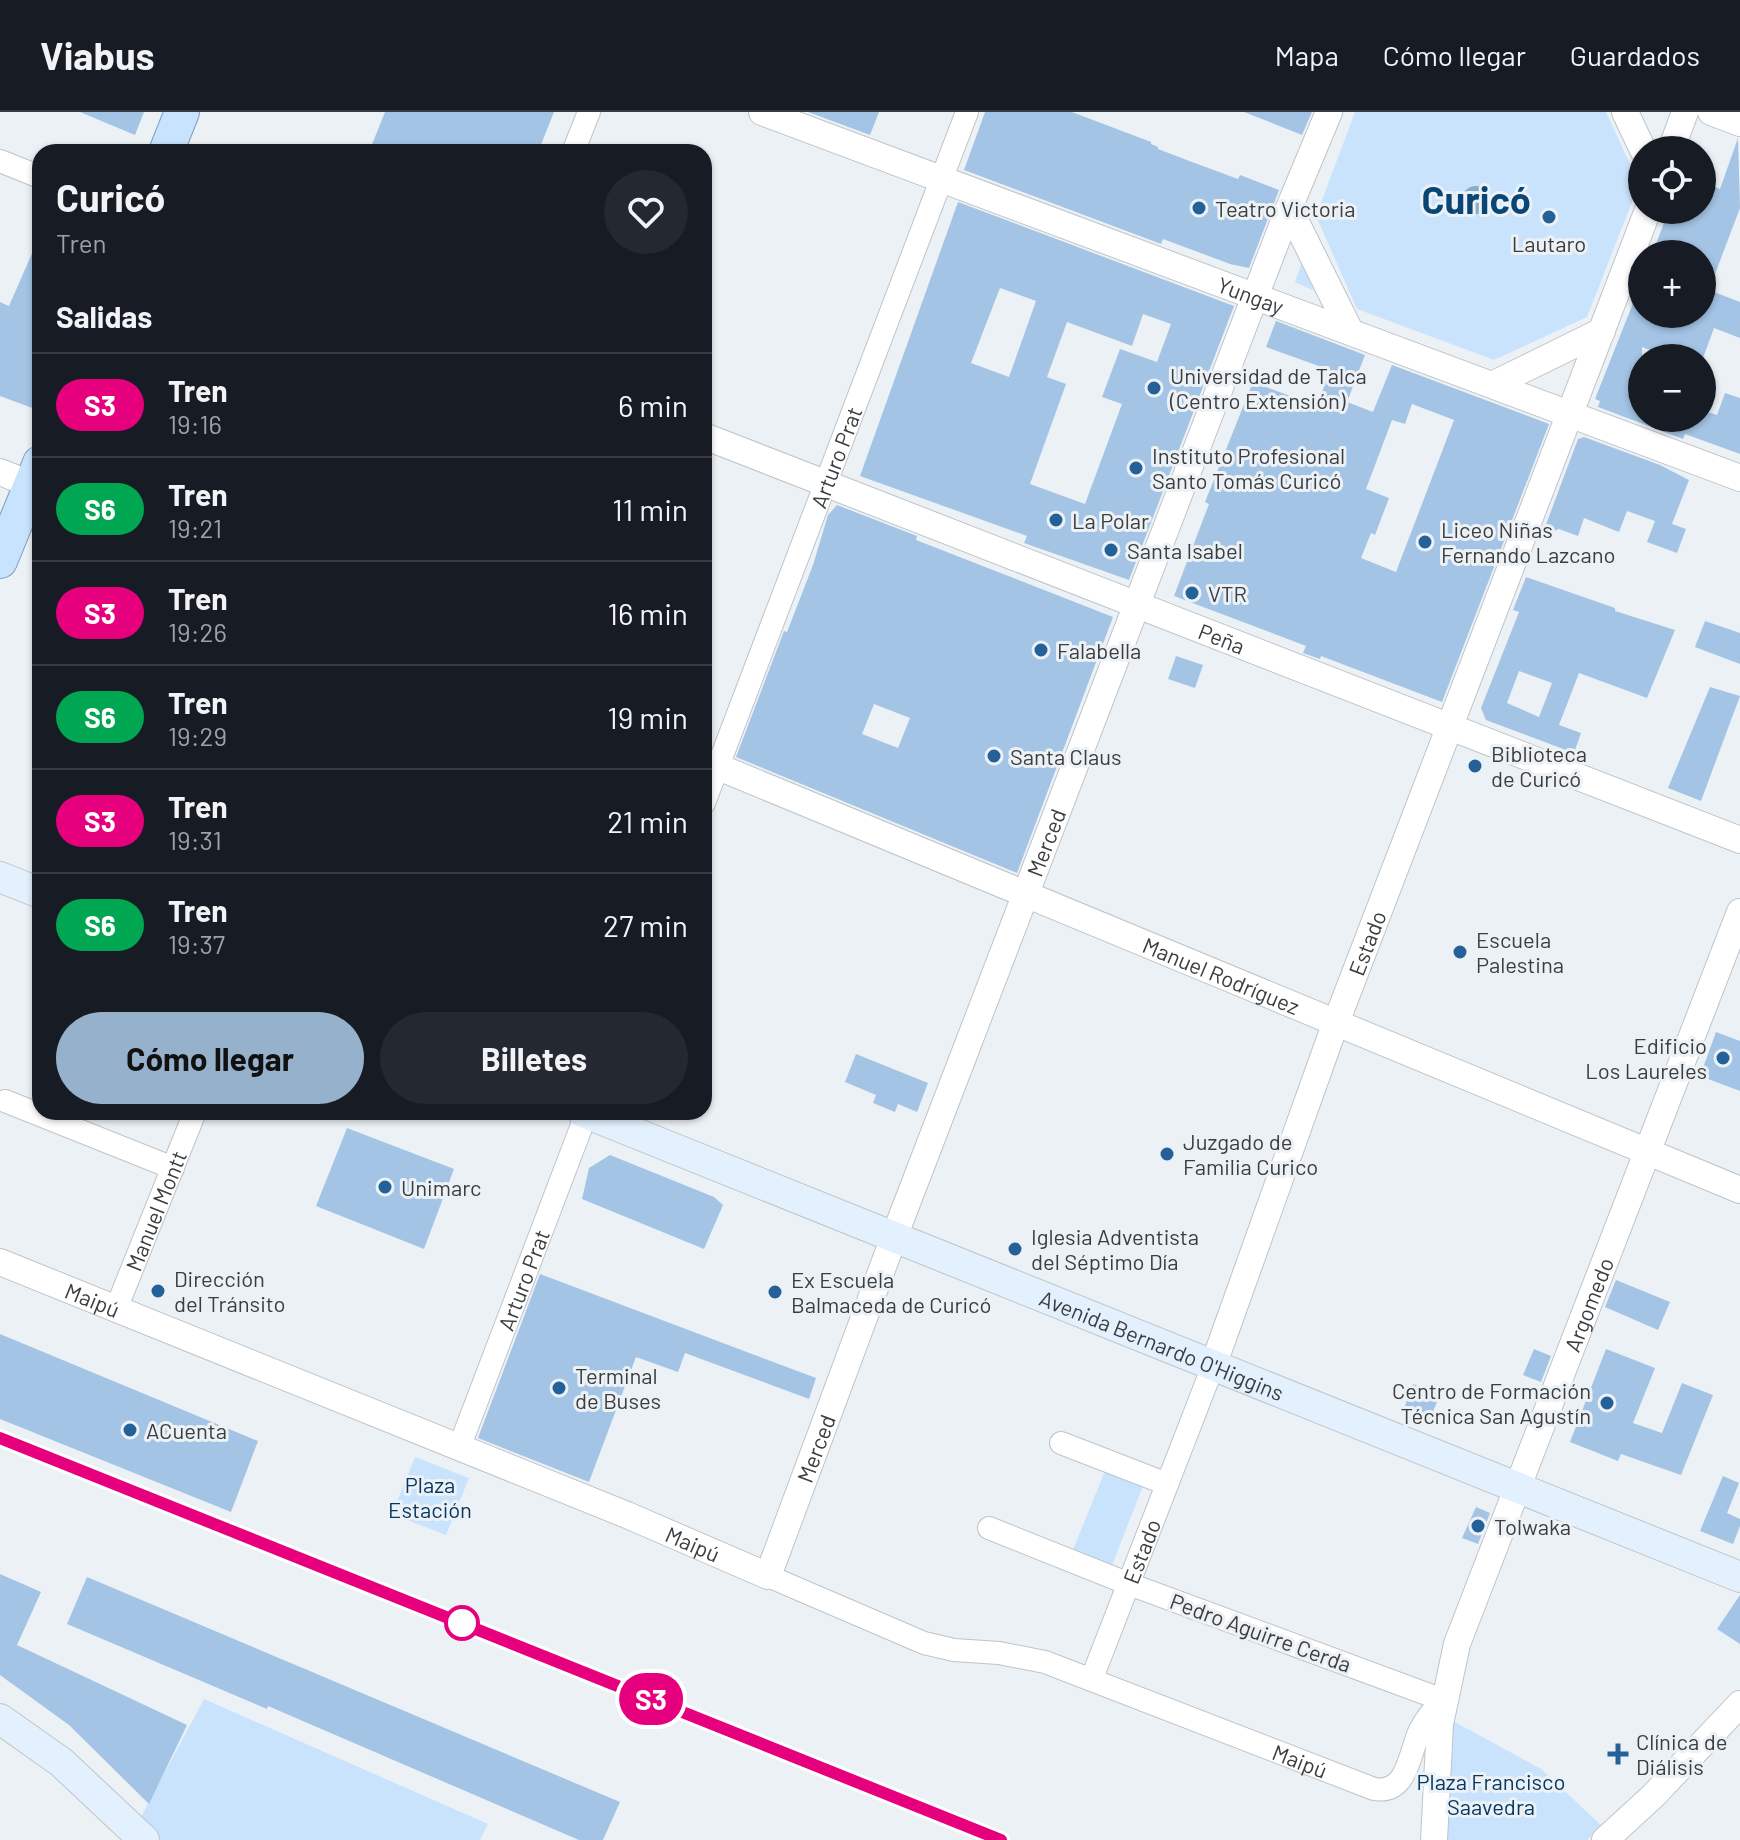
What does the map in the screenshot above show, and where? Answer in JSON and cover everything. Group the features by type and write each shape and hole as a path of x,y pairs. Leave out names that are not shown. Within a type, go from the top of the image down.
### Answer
{"main road":[{"path":"169,144 182,112"},
{"path":"0,561 28,477"},
{"path":"0,877 32,890"},
{"name":"Avenida Bernardo O'Higgins","path":"605,1120 1740,1577"},
{"path":"0,1719 61,1762 144,1840"}],"street":[{"path":"576,144 589,112"},
{"name":"Yungay","path":"762,112 1740,478"},
{"name":"Arturo Prat","path":"712,762 826,483 967,112"},
{"name":"Merced","path":"768,1576 894,1237 1289,208 1329,112"},
{"path":"1625,112 1636,136"},
{"path":"1676,136 1685,112"},
{"path":"1711,112 1740,123"},
{"path":"0,161 32,174"},
{"path":"1289,208 1350,331"},
{"name":"Estado","path":"1092,1678 1213,1366 1336,1022 1643,224"},
{"path":"1494,384 1602,331"},
{"name":"Peña","path":"712,439 1740,840"},
{"name":"Manuel Rodríguez","path":"712,764 1740,1190"},
{"name":"Argomedo","path":"1434,1840 1437,1753 1443,1700 1461,1633 1740,912"},
{"path":"5,1101 32,1112"},
{"path":"53,1120 173,1168"},
{"name":"Manuel Montt","path":"116,1309 192,1120"},
{"name":"Arturo Prat","path":"459,1448 582,1120"},
{"name":"Maipú","path":"0,1262 459,1448 924,1643 954,1650 1022,1656 1092,1678 1374,1789 1393,1787"},
{"path":"1061,1443 1167,1484"},
{"name":"Pedro Aguirre Cerda","path":"989,1528 1129,1584 1443,1700"},
{"name":"Argomedo","path":"1393,1787 1403,1777 1423,1724 1443,1700"},
{"path":"1605,1840 1653,1796 1740,1704"}],"green space":[{"path":"1355,112 1606,112 1628,160 1628,212 1587,317 1494,360 1357,309 1316,216"},
{"path":"1302,262 1313,289 1312,290 1295,282"},
{"name":"Plaza Estación","path":"415,1457 469,1478 446,1535 392,1514"},
{"path":"1105,1471 1143,1486 1109,1573 1070,1557"},
{"path":"204,1699 488,1824 480,1840 161,1840 141,1817"},
{"name":"Plaza Francisco Saavedra","path":"1453,1721 1541,1769 1602,1826 1587,1840 1443,1840"}],"shaded area":[{"path":"1476,186 1486,190 1490,200 1486,210 1476,214 1466,210 1462,200 1466,190"}],"building":[{"path":"80,112 144,112 135,135"},
{"path":"385,112 554,112 541,144 372,144"},
{"path":"808,112 879,112 870,135"},
{"path":"985,112 1072,112 1151,142 1158,149 1192,162 1279,190 1249,268 1163,239 1161,244 964,170"},
{"path":"1244,112 1312,112 1302,135"},
{"path":"1738,138 1740,208 1716,271 1716,240 1657,240 1664,224 1716,224 1716,187 1720,189"},
{"path":"958,202 1234,306 1129,580 1024,543 1027,536 860,476","holes":["1000,288 1036,301 1009,377 971,363","1143,314 1171,324 1157,362 1120,349 1102,397 1122,404 1085,504 1030,484 1066,384 1047,377 1067,322 1132,346"]},
{"path":"32,253 32,408 0,396 0,302 9,306"},
{"path":"1716,293 1740,302 1740,338 1714,328"},
{"path":"1628,316 1628,328 1714,328 1708,344 1628,344 1628,418 1598,407 1600,401 1595,399"},
{"path":"1276,321 1365,355 1347,402 1373,412 1392,365 1549,424 1442,702 1321,656 1320,659 1303,653 1306,646 1174,596 1209,504 1205,502 1253,382 1317,406 1330,370 1266,347","holes":["1412,404 1454,420 1396,572 1361,558 1371,533 1375,535 1389,498 1366,489 1392,420 1405,424"]},
{"path":"1725,393 1740,398 1740,454 1685,434 1683,439 1664,432 1716,432 1716,415"},
{"path":"1584,437 1660,465 1689,480 1672,524 1686,529 1677,553 1647,542 1655,521 1627,511 1619,532 1584,518 1578,536 1559,529 1542,535 1578,439"},
{"path":"837,505 917,536 916,540 1113,617 1017,873 736,757 813,565 828,515","holes":["874,704 910,718 898,748 862,734"]},
{"path":"1526,577 1675,630 1647,698 1579,673 1559,725 1581,733 1574,753 1486,720 1481,708 1519,612 1513,610","holes":["1519,671 1552,683 1539,717 1507,703"]},
{"path":"1705,621 1740,633 1740,664 1695,647"},
{"path":"1176,656 1203,665 1195,688 1168,679"},
{"path":"1710,687 1740,696 1701,801 1668,788"},
{"name":"Edificio Los Laureles","path":"1716,1032 1740,1041 1740,1091 1700,1076"},
{"path":"856,1054 928,1083 917,1112 898,1104 895,1112 873,1103 876,1095 845,1082"},
{"name":"Unimarc","path":"347,1128 454,1169 424,1249 316,1206"},
{"path":"610,1155 714,1197 723,1205 704,1249 582,1199 589,1168"},
{"name":"Terminal de Buses","path":"540,1274 816,1378 809,1399 685,1353 678,1372 636,1357 589,1482 478,1438"},
{"path":"1616,1280 1670,1302 1658,1330 1605,1307"},
{"name":"ACuenta","path":"0,1334 258,1441 231,1512 0,1419"},
{"path":"1534,1349 1551,1356 1541,1382 1523,1375"},
{"path":"1606,1349 1655,1368 1633,1423 1662,1433 1682,1383 1713,1395 1681,1475 1621,1454 1618,1461 1570,1442"},
{"path":"1413,1384 1440,1394 1429,1422 1403,1411"},
{"path":"1723,1476 1739,1483 1727,1513 1740,1519 1733,1544 1700,1531"},
{"name":"Tolwaka","path":"1476,1507 1490,1513 1478,1544 1462,1538"},
{"path":"0,1574 41,1592 17,1645 187,1725 149,1804 69,1725 0,1675"},
{"path":"87,1577 620,1802 603,1840 579,1840 268,1706 267,1709 67,1624"},
{"path":"1740,1595 1740,1644 1717,1629"}],"railway":[{"path":"0,1438 1001,1840"}],"train":[{"name":"S3","path":"0,1438 1001,1840"}],"place":[{"name":"Teatro Victoria","path":"1199,208"},
{"name":"Lautaro","path":"1549,217"},
{"name":"Universidad de Talca (Centro Extensión)","path":"1154,388"},
{"name":"Instituto Profesional Santo Tomás Curicó","path":"1136,468"},
{"name":"La Polar","path":"1056,520"},
{"name":"Liceo Niñas Fernando Lazcano","path":"1425,542"},
{"name":"Santa Isabel","path":"1111,550"},
{"name":"VTR","path":"1192,593"},
{"name":"Falabella","path":"1041,650"},
{"name":"Santa Claus","path":"994,756"},
{"name":"Biblioteca de Curicó","path":"1475,766"},
{"name":"Escuela Palestina","path":"1460,952"},
{"name":"Edificio Los Laureles","path":"1723,1058"},
{"name":"Juzgado de Familia Curico","path":"1167,1154"},
{"name":"Unimarc","path":"385,1187"},
{"name":"Iglesia Adventista del Séptimo Día","path":"1015,1249"},
{"name":"Dirección del Tránsito","path":"158,1291"},
{"name":"Ex Escuela Balmaceda de Curicó","path":"775,1292"},
{"name":"Terminal de Buses","path":"559,1388"},
{"name":"Centro de Formación Técnica San Agustín","path":"1607,1403"},
{"name":"ACuenta","path":"130,1430"},
{"name":"Tolwaka","path":"1478,1526"},
{"name":"Clínica de Diálisis","path":"1618,1754"}],"district":[{"name":"Curicó","path":"1476,199"}]}
